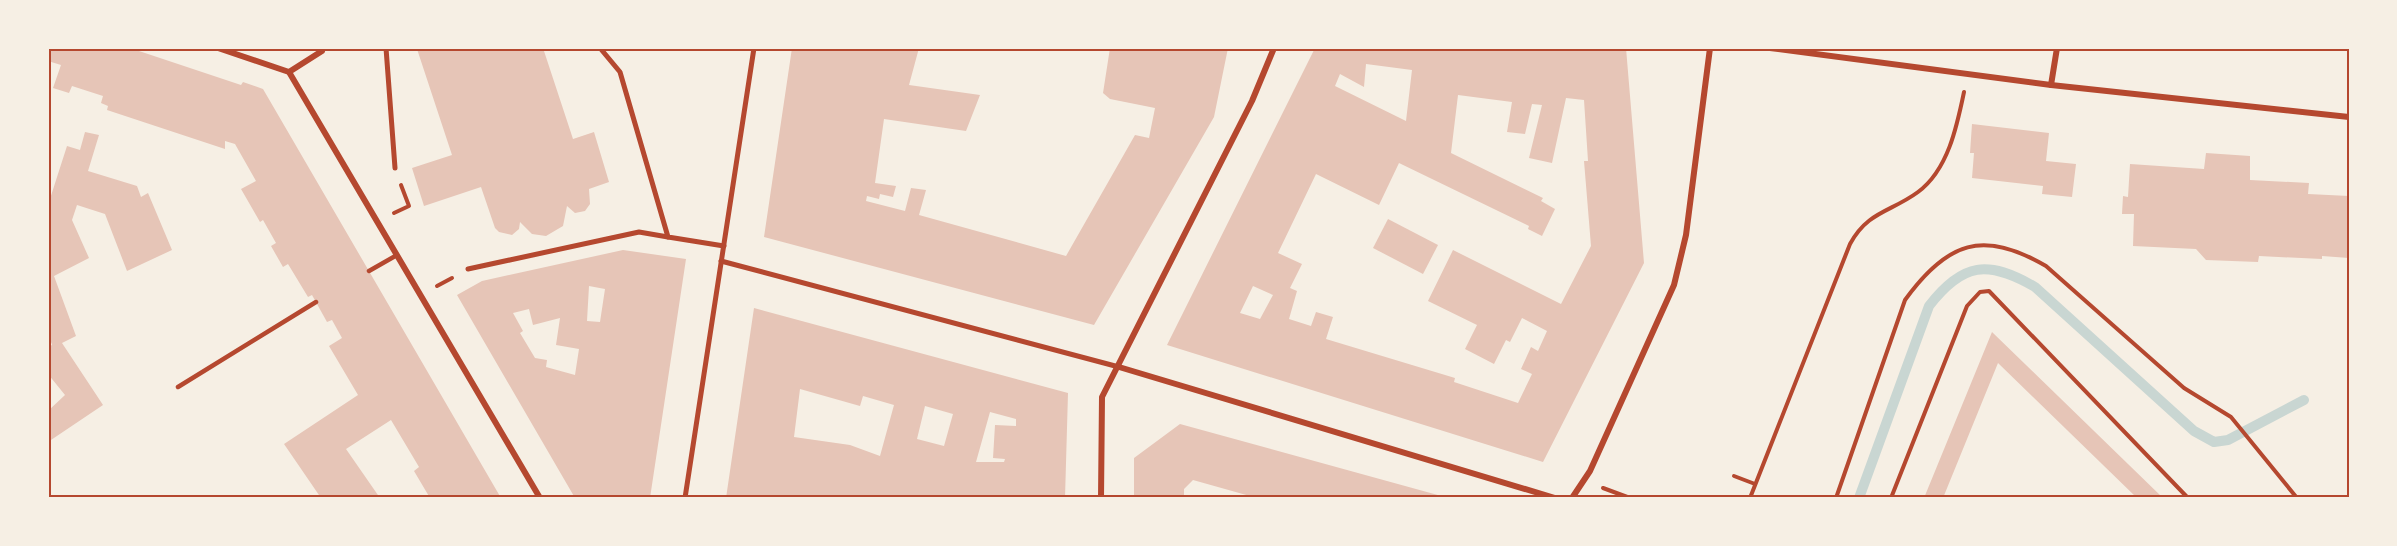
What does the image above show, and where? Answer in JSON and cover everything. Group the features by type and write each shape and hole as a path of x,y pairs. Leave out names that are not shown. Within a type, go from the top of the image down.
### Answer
{"street":[{"path":"218,48 289,72 540,498"},
{"path":"289,72 322,51 323,48"},
{"path":"386,48 395,168"},
{"path":"600,48 620,72 668,237"},
{"path":"685,498 754,48"},
{"path":"1101,498 1102,397 1252,101 1274,48"},
{"path":"1572,498 1584,480 1674,285 1686,235 1710,48"},
{"path":"1770,48 2051,85 2349,117"},
{"path":"2051,85 2057,48"},
{"path":"468,269 639,232 723,246"},
{"path":"721,261 1119,367 1555,498"}],"lane":[{"path":"369,271 397,255"},
{"path":"178,387 316,302"}],"path":[{"path":"1750,498 1850,244 1864,222 1920,191 1934,175 1946,153 1958,121 1968,74"},
{"path":"378,223 409,206 395,168"},
{"path":"1836,498 1905,300 1924,274 1945,257 1968,246 1998,245 2022,252 2046,266 2184,388 2231,417 2254,441 2297,498"},
{"path":"422,296 468,269"},
{"path":"1890,498 1967,306 1980,292 1989,291 2188,498"},
{"path":"1734,476 1755,484"},
{"path":"1584,480 1630,498"}],"building":[{"path":"48,48 130,48 241,85 243,82 263,89 501,498 430,498 414,471 419,467 391,420 346,449 380,498 321,498 284,444 358,395 329,346 342,338 332,320 327,322 312,295 308,297 288,264 283,267 271,246 276,243 263,220 260,222 241,189 256,181 235,144 225,141 225,149 107,110 108,106 101,103 103,96 72,86 69,93 53,88 61,65 48,61"},
{"path":"543,48 573,139 594,132 609,182 589,189 590,204 585,211 575,213 567,206 563,226 546,236 532,234 520,222 519,229 512,235 499,232 495,228 481,187 424,206 412,168 452,155 417,49"},
{"path":"792,48 919,48 909,85 980,95 966,131 884,119 875,183 896,186 893,197 880,194 879,199 867,196 866,201 905,211 911,188 926,190 919,215 1066,256 1135,135 1149,138 1155,108 1110,99 1103,93 1110,48 1228,48 1214,117 1094,325 764,237"},
{"path":"1315,48 1626,48 1644,263 1543,462 1167,345","holes":["1366,64 1412,70 1406,121 1335,86 1340,74 1364,87","1458,95 1512,102 1507,132 1525,134 1532,104 1542,105 1529,158 1552,163 1566,98 1584,100 1588,161 1584,161 1591,246 1561,304 1453,250 1428,301 1477,325 1465,349 1494,364 1506,340 1510,342 1522,318 1547,331 1538,351 1531,347 1521,369 1532,374 1518,403 1454,382 1455,378 1326,339 1333,317 1316,312 1311,326 1289,319 1297,291 1290,288 1302,264 1278,253 1316,174 1379,205 1399,163 1529,226 1528,229 1542,236 1555,209 1541,201 1543,198 1451,153","1253,286 1273,295 1260,319 1240,313"]},
{"path":"1972,124 2049,133 2046,161 2076,164 2072,197 2042,194 2043,186 1972,178 1974,153 1970,153"},
{"path":"85,132 99,135 88,171 137,186 141,197 148,193 172,250 127,271 105,214 77,205 72,220 89,258 54,276 76,336 62,343 103,405 48,442 48,411 65,395 48,374 48,347 52,345 48,333 48,205 67,146 80,150"},
{"path":"2206,153 2250,156 2250,180 2309,183 2308,194 2349,196 2349,258 2259,256 2258,262 2206,260 2196,249 2133,246 2134,214 2122,214 2123,196 2128,197 2130,164 2204,169"},
{"path":"1388,219 1438,245 1423,274 1373,248"},
{"path":"623,250 686,259 650,498 575,498 457,295 482,281","holes":["589,286 605,289 600,322 587,321","529,309 533,325 560,318 556,345 579,349 575,375 546,367 547,360 535,358 520,333 523,331 513,313"]},
{"path":"754,308 1068,393 1065,498 726,498","holes":["800,389 860,406 863,396 894,405 880,456 850,445 794,437","925,406 953,414 944,446 917,439","990,412 1016,419 1016,426 995,425 993,458 1005,459 1004,462 976,462"]},
{"path":"1992,332 2163,498 2137,498 1998,363 1943,498 1924,498"},
{"path":"1180,424 1445,498 1257,498 1193,480 1184,489 1184,498 1134,498 1134,458"}],"waterway":[{"path":"1859,498 1929,306 1953,281 1977,270 2003,272 2035,287 2194,431 2214,442 2228,440 2304,400"}]}
